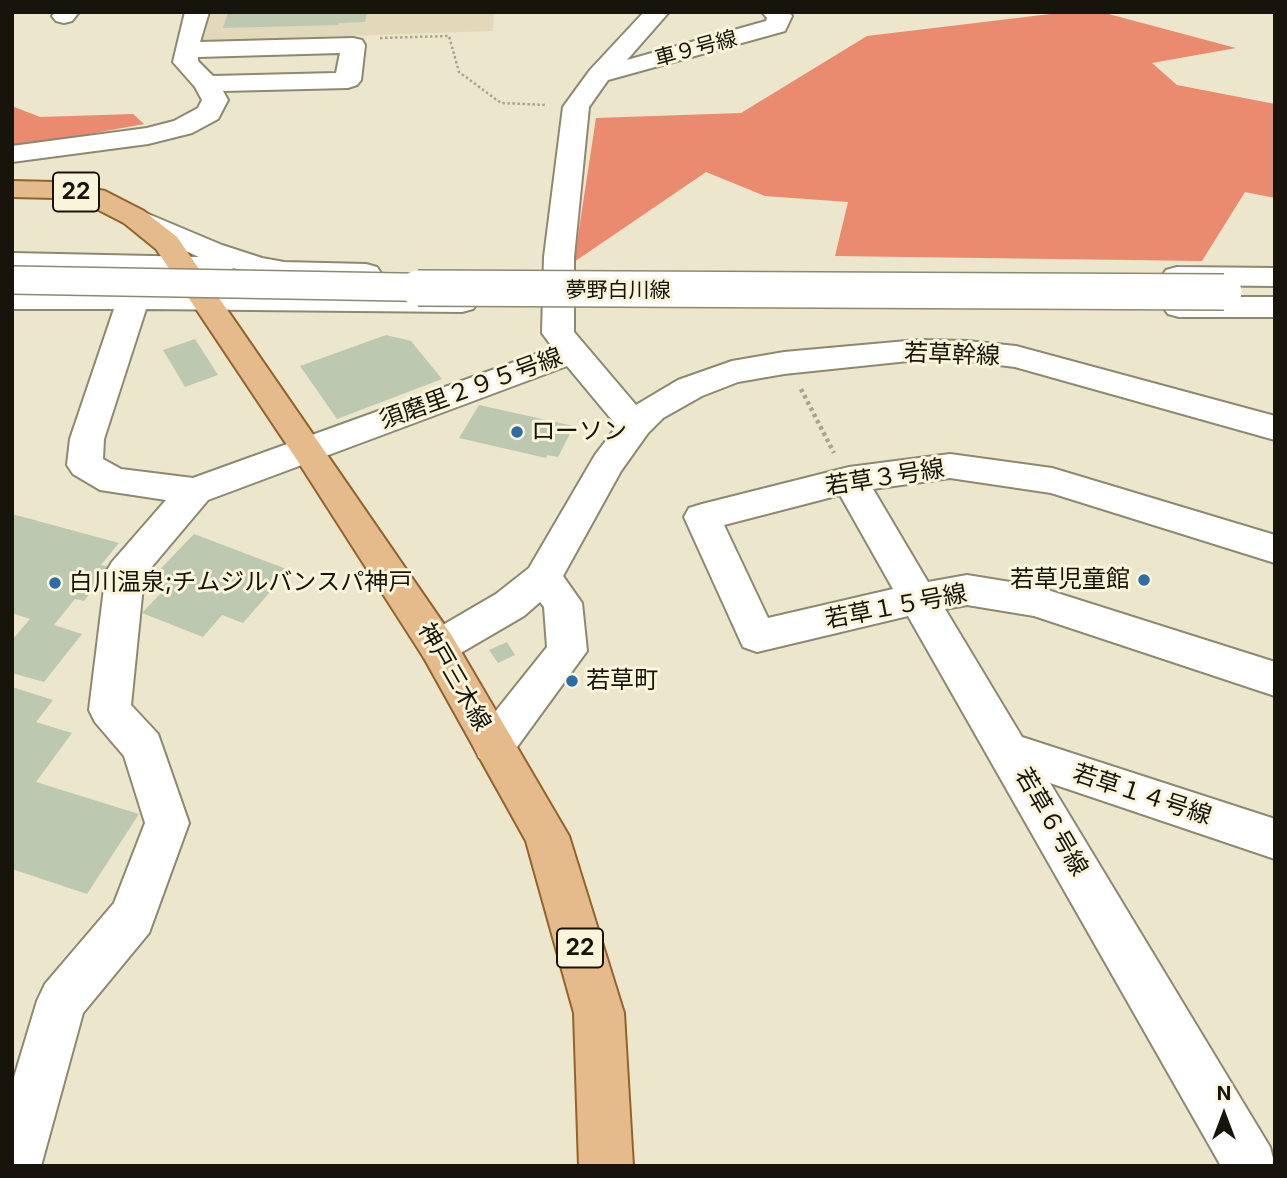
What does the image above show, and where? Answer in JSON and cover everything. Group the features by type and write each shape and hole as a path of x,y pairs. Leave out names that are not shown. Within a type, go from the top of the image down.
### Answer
{"main road":[{"name":"神戸三木線","path":"12,189 76,192 112,204 134,217 167,243 438,647 547,836 599,1013 606,1166"}],"street":[{"path":"12,154 148,136 183,127 209,113 215,100 206,85 185,62 197,12"},
{"name":"車９号線","path":"576,107 599,75 657,12"},
{"name":"車９号線","path":"599,75 777,26 780,16 774,12"},
{"path":"186,50 353,45 348,80 206,85"},
{"path":"574,352 558,332 559,257 576,107"},
{"path":"134,217 211,251 256,266 284,271 638,306 1275,307"},
{"path":"12,262 182,267 256,266"},
{"path":"12,299 208,301 471,288 625,276 1275,277"},
{"name":"夢野白川線","path":"12,280 630,291 1275,294"},
{"name":"夢野白川線","path":"1224,292 1275,288"},
{"path":"133,300 87,439 85,465 113,481 195,491"},
{"name":"若草幹線","path":"636,425 651,410 673,396 732,372 784,363 918,350 967,351 1016,357 1275,428"},
{"name":"須磨里２９５号線","path":"195,491 574,352 605,392 636,425"},
{"path":"438,647 510,605 543,578 607,464 636,425"},
{"name":"若草３号線","path":"757,636 702,517 849,480 950,467 1052,481 1275,549"},
{"name":"若草６号線","path":"849,480 1251,1166"},
{"path":"14,1166 62,1001 132,917 166,823 143,747 110,710 125,572 195,491"},
{"path":"494,746 567,651 563,603 543,578"},
{"name":"若草１５号線","path":"757,636 919,598 967,590 1035,601 1275,679"},
{"name":"若草１４号線","path":"1010,751 1275,839"}],"path":[{"path":"457,66 459,72 500,103 576,107"},
{"path":"800,388 849,480"}],"shaded area":[{"path":"211,12 494,12 493,31 202,41"},
{"path":"1067,12 1101,12 1236,48 1152,63 1177,85 1275,104 1275,198 1245,192 1202,261 835,256 848,202 765,196 706,172 574,262 596,118 741,113 867,36"},
{"path":"12,106 40,117 133,114 144,124 12,148"}],"building":[{"path":"228,12 367,12 365,22 338,25 223,28"},
{"path":"386,335 411,341 442,379 337,419 300,366"},
{"path":"195,339 218,375 185,387 163,350"},
{"name":"ローソン","path":"479,405 574,426 558,457 547,455 546,458 459,438"},
{"name":"白川温泉;チムジルバンスパ神戸","path":"12,514 119,543 101,565 111,567 84,601 75,599 54,625 82,634 44,682 12,673 12,640 30,619 12,613"},
{"path":"194,534 289,570 243,623 222,615 203,637 142,613 163,591 146,584"},
{"path":"507,642 515,655 498,663 489,650"},
{"path":"12,687 53,700 36,722 72,733 36,782 139,814 87,894 12,869"}],"place":[{"name":"ローソン","path":"517,432"},
{"name":"若草児童館","path":"1144,580"},
{"name":"白川温泉;チムジルバンスパ神戸","path":"55,583"},
{"name":"若草町","path":"572,681"}]}
